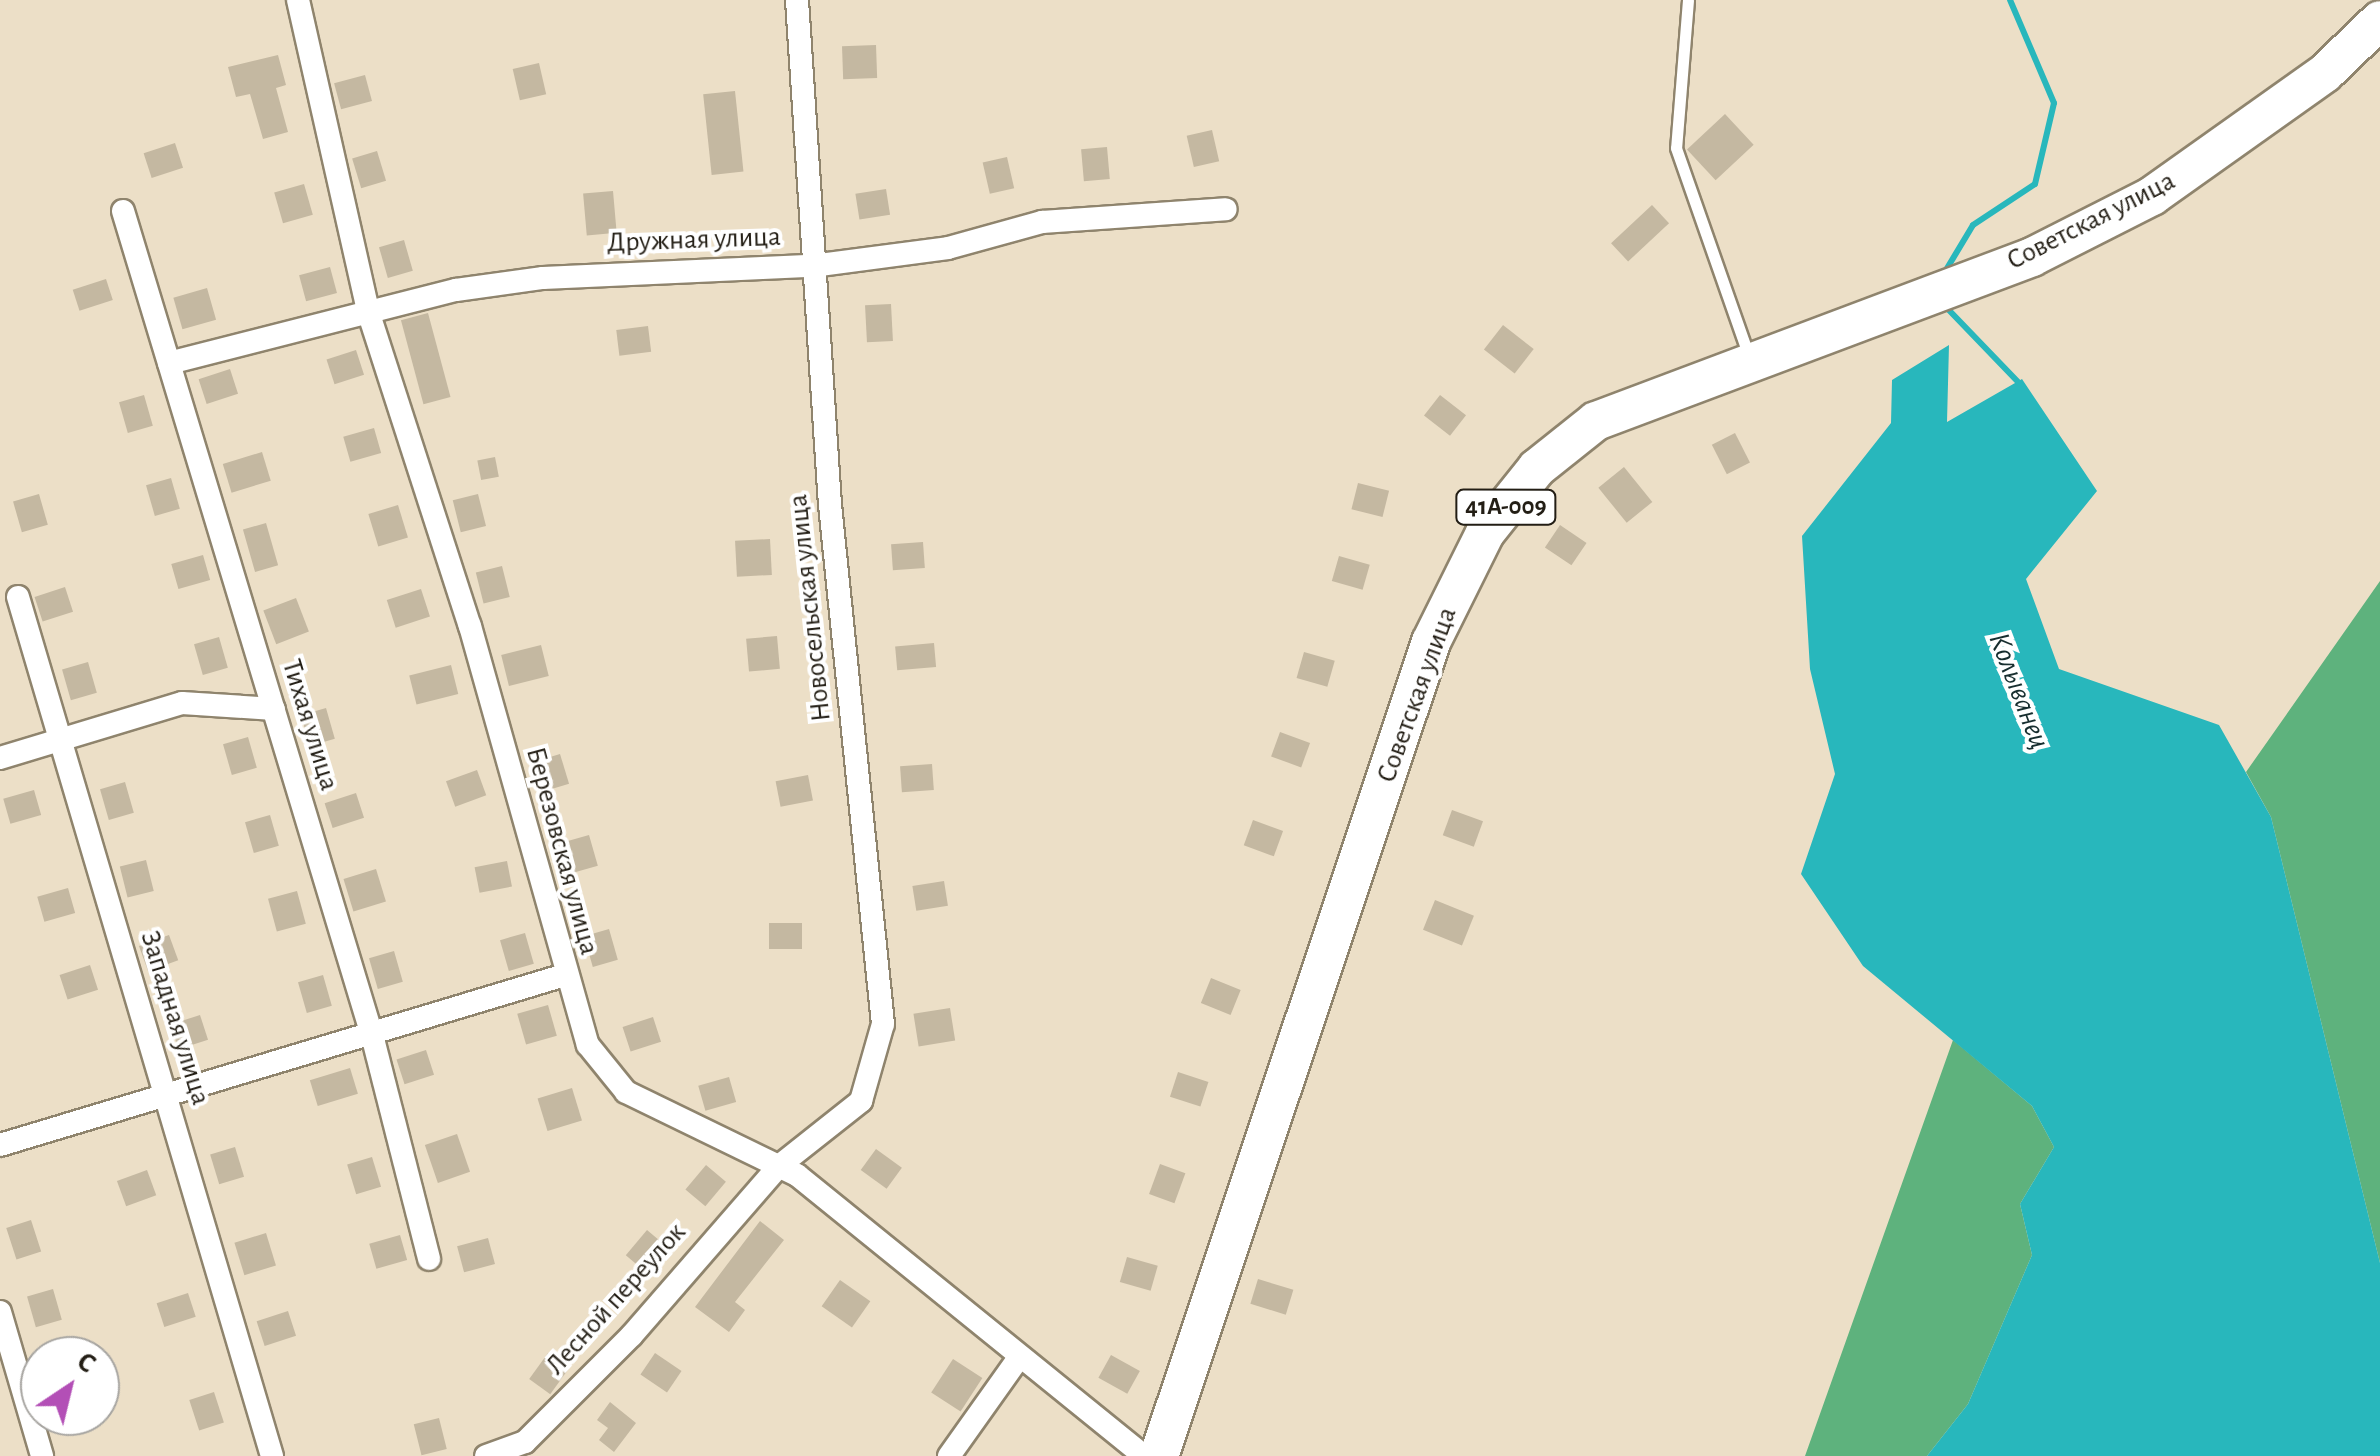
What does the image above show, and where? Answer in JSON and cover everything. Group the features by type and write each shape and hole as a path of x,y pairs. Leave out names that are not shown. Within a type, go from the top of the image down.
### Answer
{"main road":[{"name":"Советская улица","path":"1159,1456 1430,642 1485,533 1537,468 1596,421 2032,257 2152,196 2325,73 2380,20"}],"street":[{"name":"Березовская улица","path":"298,0 368,310 470,626 565,975 588,1045 626,1092 779,1166 1144,1456"},
{"name":"Новосельская улица","path":"779,1166 861,1101 883,1024 812,266 797,0"},
{"name":"Дружная улица","path":"169,363 368,310 543,278 812,266 948,248 1042,222 1226,209"},
{"name":"Тихая улица","path":"124,211 372,1035 430,1259"},
{"name":"Западная улица","path":"18,596 272,1456"},
{"path":"0,758 182,704 274,709"},
{"path":"0,1145 565,975"},
{"name":"Лесной переулок","path":"486,1456 524,1442 632,1335 779,1166"},
{"path":"0,1312 42,1456"},
{"path":"949,1456 1018,1359"}],"lane":[{"path":"1688,0 1676,148 1751,361"}],"green space":[{"path":"2380,581 2380,1263 2271,817 2246,772"},
{"path":"1953,1040 2032,1106 2054,1147 2020,1204 2032,1255 1968,1404 1927,1456 1805,1456"}],"water":[{"path":"1949,345 1947,422 2022,379 2097,491 2026,579 2059,669 2219,725 2271,817 2380,1263 2380,1456 1927,1456 1968,1404 2032,1255 2020,1204 2054,1147 2032,1106 1863,966 1801,874 1835,774 1810,669 1802,536 1891,423 1892,380"}],"building":[{"path":"876,45 877,78 843,79 842,46"},
{"path":"278,55 286,85 276,88 288,132 263,139 250,94 236,97 228,67"},
{"path":"539,63 546,94 520,100 513,69"},
{"path":"365,75 372,101 341,109 334,83"},
{"path":"735,91 743,172 712,175 703,94"},
{"path":"1725,114 1754,145 1716,180 1687,149"},
{"path":"1212,130 1219,161 1194,167 1187,136"},
{"path":"175,143 183,168 152,178 144,153"},
{"path":"1107,147 1110,179 1084,181 1081,149"},
{"path":"377,151 386,181 361,188 352,159"},
{"path":"1007,157 1014,188 990,194 983,163"},
{"path":"304,184 313,215 283,223 274,193"},
{"path":"886,189 890,215 859,220 855,194"},
{"path":"613,191 617,233 587,235 583,194"},
{"path":"1652,205 1669,223 1628,261 1611,243"},
{"path":"404,240 413,271 388,278 379,247"},
{"path":"330,267 337,293 306,301 299,275"},
{"path":"106,279 113,300 80,311 73,290"},
{"path":"207,288 216,320 182,329 173,298"},
{"path":"891,304 893,341 867,342 865,305"},
{"path":"428,313 451,397 423,404 401,320"},
{"path":"1503,325 1534,349 1515,373 1484,349"},
{"path":"648,326 651,352 619,356 616,330"},
{"path":"356,350 364,375 335,384 327,360"},
{"path":"230,369 238,394 207,404 199,379"},
{"path":"144,395 153,426 128,433 119,402"},
{"path":"1440,395 1466,415 1450,436 1424,415"},
{"path":"374,428 381,453 350,462 343,437"},
{"path":"1735,433 1750,462 1727,474 1712,445"},
{"path":"262,452 271,481 232,493 223,464"},
{"path":"495,457 499,477 481,480 477,460"},
{"path":"1624,467 1652,502 1627,523 1598,488"},
{"path":"171,478 180,509 155,516 146,485"},
{"path":"1358,483 1389,491 1383,517 1351,509"},
{"path":"39,494 48,525 22,532 13,501"},
{"path":"478,494 486,526 461,532 453,500"},
{"path":"398,505 408,538 378,547 368,514"},
{"path":"266,523 278,565 255,572 243,530"},
{"path":"1560,525 1587,543 1571,565 1545,547"},
{"path":"770,539 772,575 737,577 735,541"},
{"path":"923,542 925,568 893,570 891,544"},
{"path":"203,555 210,580 178,589 171,564"},
{"path":"1339,556 1370,565 1363,590 1332,581"},
{"path":"502,566 510,597 484,604 476,573"},
{"path":"65,587 73,612 43,622 35,597"},
{"path":"421,589 430,617 396,628 387,600"},
{"path":"296,598 309,632 276,644 263,611"},
{"path":"777,636 780,669 749,672 746,639"},
{"path":"219,637 228,668 203,675 194,644"},
{"path":"934,643 936,667 897,670 895,646"},
{"path":"541,645 549,676 509,686 501,655"},
{"path":"1304,652 1335,661 1327,687 1297,678"},
{"path":"88,662 97,693 71,700 62,669"},
{"path":"451,665 458,694 417,705 409,675"},
{"path":"326,708 335,739 310,746 301,715"},
{"path":"1280,732 1310,743 1301,767 1271,756"},
{"path":"248,737 257,768 232,775 223,744"},
{"path":"560,754 569,784 544,791 535,762"},
{"path":"932,764 934,790 902,792 900,766"},
{"path":"477,770 486,795 455,807 446,781"},
{"path":"808,775 813,801 781,807 776,781"},
{"path":"125,782 134,813 109,820 100,789"},
{"path":"34,790 41,815 10,824 3,799"},
{"path":"356,793 364,818 333,828 325,803"},
{"path":"1452,810 1483,821 1474,847 1443,835"},
{"path":"270,815 279,846 254,853 245,822"},
{"path":"1253,820 1283,831 1274,856 1244,845"},
{"path":"589,835 598,866 566,875 557,844"},
{"path":"146,860 154,891 128,898 120,867"},
{"path":"507,861 512,887 480,893 475,867"},
{"path":"376,869 386,902 353,911 343,879"},
{"path":"944,881 948,906 916,911 912,886"},
{"path":"68,888 75,913 44,922 37,897"},
{"path":"297,891 306,924 277,932 268,899"},
{"path":"1435,900 1474,916 1462,945 1423,930"},
{"path":"769,923 802,923 802,949 769,949"},
{"path":"609,929 618,960 593,967 584,936"},
{"path":"525,933 534,964 509,971 500,940"},
{"path":"169,935 178,960 148,971 139,946"},
{"path":"394,951 403,982 378,989 369,958"},
{"path":"90,965 98,990 68,1000 60,975"},
{"path":"323,975 332,1006 307,1013 298,982"},
{"path":"1211,978 1241,990 1231,1015 1201,1003"},
{"path":"548,1005 557,1036 526,1045 517,1014"},
{"path":"950,1008 955,1041 919,1046 913,1014"},
{"path":"200,1015 208,1040 179,1049 171,1025"},
{"path":"653,1017 661,1042 631,1052 623,1027"},
{"path":"426,1050 434,1075 405,1084 397,1060"},
{"path":"350,1068 358,1094 318,1106 310,1080"},
{"path":"1178,1072 1208,1082 1200,1107 1170,1097"},
{"path":"729,1077 736,1102 705,1111 698,1086"},
{"path":"572,1088 582,1121 548,1131 538,1099"},
{"path":"457,1134 470,1172 438,1183 425,1145"},
{"path":"235,1147 244,1177 219,1184 210,1155"},
{"path":"876,1149 902,1168 887,1189 861,1170"},
{"path":"372,1157 381,1187 356,1194 347,1165"},
{"path":"1160,1164 1185,1173 1174,1203 1149,1194"},
{"path":"706,1165 726,1182 705,1206 685,1190"},
{"path":"147,1170 156,1195 126,1206 117,1181"},
{"path":"31,1220 41,1251 16,1259 6,1228"},
{"path":"760,1221 784,1240 735,1302 745,1310 729,1332 695,1307"},
{"path":"647,1230 667,1247 646,1272 626,1255"},
{"path":"266,1233 276,1266 244,1275 234,1243"},
{"path":"400,1235 407,1260 376,1269 369,1244"},
{"path":"488,1238 495,1264 464,1272 457,1246"},
{"path":"1127,1257 1158,1266 1151,1291 1120,1282"},
{"path":"1258,1279 1293,1290 1286,1315 1250,1304"},
{"path":"840,1280 870,1301 852,1327 822,1306"},
{"path":"53,1289 62,1320 36,1327 27,1296"},
{"path":"188,1293 196,1317 164,1327 157,1303"},
{"path":"288,1311 296,1336 265,1346 257,1321"},
{"path":"548,1353 569,1368 550,1394 529,1379"},
{"path":"655,1353 682,1371 667,1392 640,1375"},
{"path":"1111,1355 1140,1371 1127,1394 1098,1378"},
{"path":"953,1359 982,1378 961,1412 931,1393"},
{"path":"214,1392 224,1422 199,1430 189,1400"},
{"path":"610,1402 636,1423 614,1452 599,1440 608,1428 597,1420"},
{"path":"439,1418 447,1449 422,1455 414,1424"}],"waterway":[{"name":"Колыванец","path":"1943,275 1973,225 2035,184 2054,103 2010,0"},
{"name":"Колыванец","path":"1944,305 2020,384"}]}
